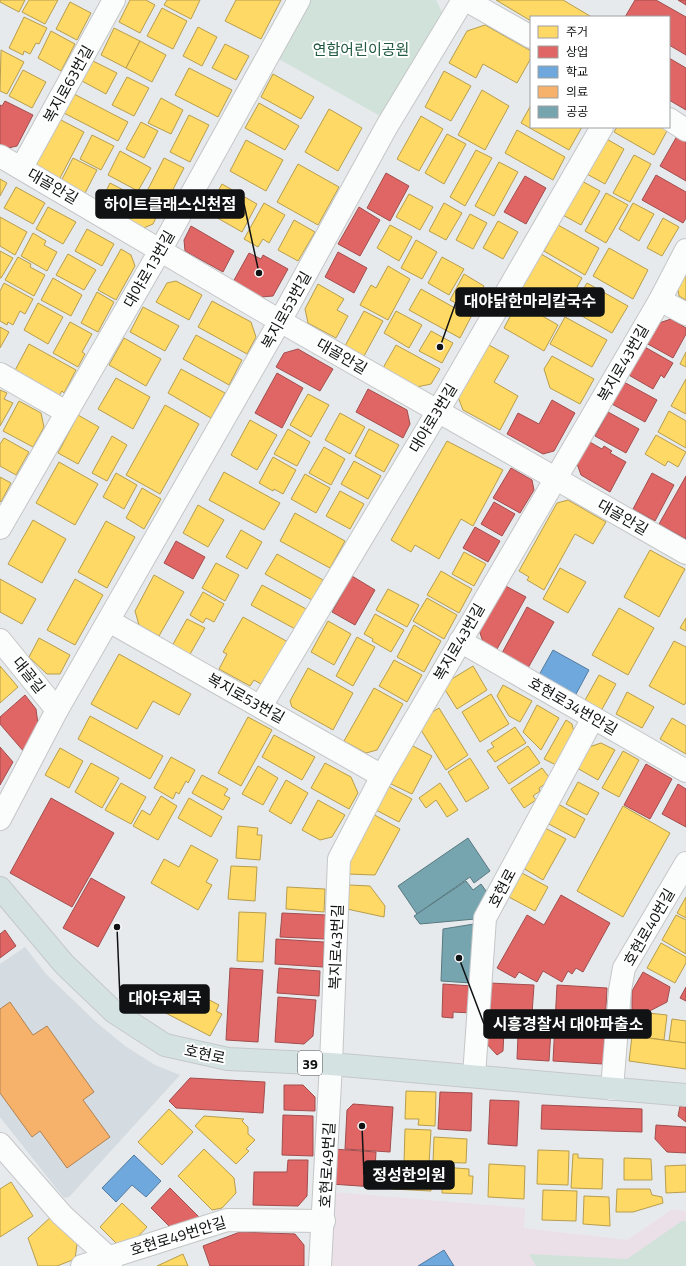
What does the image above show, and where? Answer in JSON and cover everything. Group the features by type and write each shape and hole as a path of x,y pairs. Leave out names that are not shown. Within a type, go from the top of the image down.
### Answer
{"main road":[{"name":"호현로","path":"0,888 75,975 114,1012 165,1045 228,1059 331,1064 686,1095"}],"street":[{"name":"복지로63번길","path":"22,168 114,0"},
{"name":"대야로13번길","path":"0,528 161,249 299,0"},
{"path":"464,0 530,36"},
{"name":"복지로53번길","path":"0,819 57,710 280,321 388,126 464,0"},
{"path":"670,120 686,130"},
{"name":"대야로3번길","path":"261,706 438,411 601,128"},
{"name":"대골안길","path":"0,156 161,249 280,321 686,553"},
{"name":"복지로43번길","path":"331,1064 339,859 382,776 660,300 686,250"},
{"path":"660,300 686,314"},
{"path":"0,374 66,412"},
{"name":"복지로53번길","path":"109,621 382,776"},
{"name":"대골길","path":"0,640 57,710"},
{"name":"호현로34번안길","path":"460,641 686,771"},
{"name":"호현로","path":"474,1076 485,918 593,718"},
{"name":"호현로40번길","path":"612,1089 620,990 624,968 686,863"},
{"name":"호현로49번길","path":"320,1266 324,1221 331,1064"},
{"path":"0,1144 62,1214 110,1262"},
{"name":"호현로49번안길","path":"82,1266 110,1262 227,1220 324,1221"}],"shaded area":[{"path":"25,947 46,974 96,1022 125,1046 155,1065 180,1075 69,1197 64,1198 0,1117 0,964"},
{"path":"334,1192 525,1208 524,1228 627,1240 673,1209 686,1211 686,1266 329,1266"}],"green space":[{"name":"연합어린이공원","path":"309,0 436,0 442,12 380,116 277,58"},
{"path":"682,1221 686,1221 686,1266 536,1266 529,1254 627,1259"}],"building: 주거":[{"path":"0,0 25,0 19,12 0,2"},
{"path":"29,0 58,0 45,24 22,12"},
{"path":"130,0 146,0 155,5 140,33 119,22"},
{"path":"167,0 200,0 191,19 164,5"},
{"path":"236,0 281,0 261,39 225,21"},
{"path":"496,0 563,0 590,16 530,16 530,20"},
{"path":"70,2 91,13 77,40 56,29"},
{"path":"162,8 187,21 173,49 147,36"},
{"path":"24,17 47,28 39,44 36,43 30,54 24,51 23,55 9,48"},
{"path":"485,25 530,50 530,60 517,83 483,64 476,78 449,63 467,31"},
{"path":"198,27 217,37 202,66 183,56"},
{"path":"114,28 140,41 126,68 101,55"},
{"path":"51,31 75,44 61,71 38,58"},
{"path":"140,41 166,55 152,82 126,68"},
{"path":"225,44 249,56 236,80 212,68"},
{"path":"1,50 24,62 7,94 0,91"},
{"path":"93,61 117,73 106,94 82,81"},
{"path":"189,68 232,90 218,117 175,95"},
{"path":"23,70 46,82 32,108 9,96"},
{"path":"444,71 471,86 451,121 425,107"},
{"path":"273,74 314,97 301,119 261,97"},
{"path":"127,77 149,88 134,116 112,105"},
{"path":"482,90 509,106 485,150 458,135"},
{"path":"72,93 128,122 118,141 62,112"},
{"path":"161,98 183,110 171,134 148,123"},
{"path":"259,103 299,126 285,150 245,128"},
{"path":"530,107 530,128 581,128 569,150 521,123"},
{"path":"329,109 362,128 338,171 305,152"},
{"path":"189,115 209,125 190,162 170,152"},
{"path":"421,116 443,129 419,171 397,159"},
{"path":"59,119 84,132 59,180 34,167"},
{"path":"141,122 158,131 144,158 126,149"},
{"path":"616,128 668,129 654,155 614,132"},
{"path":"517,130 565,157 553,180 505,153"},
{"path":"447,134 466,144 444,184 425,173"},
{"path":"92,135 114,146 101,170 80,159"},
{"path":"605,138 624,149 605,184 585,173"},
{"path":"246,140 283,160 266,191 230,171"},
{"path":"476,150 492,158 465,206 450,197"},
{"path":"120,151 151,168 138,191 108,175"},
{"path":"634,155 651,164 630,202 613,193"},
{"path":"73,158 97,170 83,197 59,185"},
{"path":"164,158 184,168 165,205 145,195"},
{"path":"499,162 518,172 494,216 475,206"},
{"path":"298,164 339,187 318,225 277,202"},
{"path":"0,179 7,183 0,196"},
{"path":"580,180 600,191 581,225 561,214"},
{"path":"110,183 160,209 153,224 139,230 98,208"},
{"path":"222,184 257,204 242,232 207,212"},
{"path":"16,187 45,203 33,224 4,208"},
{"path":"606,193 628,205 606,243 585,231"},
{"path":"409,194 433,207 420,230 396,217"},
{"path":"264,203 285,215 269,243 263,239 258,247 244,239"},
{"path":"444,203 462,213 446,240 429,231"},
{"path":"633,203 654,214 639,241 619,229"},
{"path":"48,207 76,222 63,244 36,229"},
{"path":"470,214 487,223 473,249 456,240"},
{"path":"0,217 27,232 15,255 0,246"},
{"path":"663,218 679,227 662,256 647,248"},
{"path":"294,220 315,232 298,261 278,250"},
{"path":"498,221 518,232 503,259 483,248"},
{"path":"390,225 412,237 399,261 377,248"},
{"path":"558,225 599,248 585,275 544,251"},
{"path":"87,229 114,244 102,266 75,251"},
{"path":"33,233 46,241 44,245 57,252 47,271 21,256"},
{"path":"416,240 437,252 422,279 401,268"},
{"path":"609,248 648,270 633,299 593,276"},
{"path":"121,249 131,255 135,266 116,300 98,290"},
{"path":"0,251 13,258 1,278 0,278"},
{"path":"68,254 96,270 84,290 56,275"},
{"path":"541,254 582,278 563,312 521,289"},
{"path":"18,257 31,264 30,267 45,275 34,296 5,280"},
{"path":"442,257 464,269 449,295 428,283"},
{"path":"388,266 410,279 388,320 360,305 371,285 376,288"},
{"path":"686,269 686,300 679,296 677,285"},
{"path":"464,274 484,286 470,311 450,300"},
{"path":"53,278 82,295 71,316 41,300"},
{"path":"176,281 202,295 189,320 156,302 167,283"},
{"path":"4,283 33,299 25,314 20,311 13,325 8,322 7,325 0,321 0,291"},
{"path":"587,283 628,306 612,333 571,310"},
{"path":"318,284 344,299 337,310 348,316 336,338 308,323 305,309"},
{"path":"421,289 471,317 460,338 409,310"},
{"path":"97,292 114,302 98,332 81,323"},
{"path":"212,301 251,322 256,337 247,354 198,327"},
{"path":"518,302 558,325 544,351 504,328"},
{"path":"38,303 63,317 48,344 24,330"},
{"path":"143,307 179,326 165,351 130,332"},
{"path":"364,311 383,321 364,356 345,346"},
{"path":"396,311 422,325 409,348 384,333"},
{"path":"565,317 607,340 592,367 550,344"},
{"path":"70,322 92,334 82,352 85,354 78,367 53,353"},
{"path":"0,327 9,332 0,348"},
{"path":"431,331 453,343 442,363 419,351"},
{"path":"196,335 242,360 229,385 183,359"},
{"path":"124,338 161,359 146,386 109,365"},
{"path":"29,344 76,370 64,393 62,391 58,397 12,376"},
{"path":"487,344 509,356 494,382 518,396 500,430 463,410 458,397"},
{"path":"396,345 440,369 431,384 417,387 383,368"},
{"path":"686,352 686,367 680,364"},
{"path":"552,356 594,379 580,404 550,388 544,369"},
{"path":"181,369 225,393 211,418 168,393"},
{"path":"116,378 150,397 133,429 98,409"},
{"path":"686,379 686,414 671,406"},
{"path":"0,390 7,393 4,399 13,403 0,426"},
{"path":"308,394 329,405 311,437 290,425"},
{"path":"19,401 41,413 44,427 33,447 3,431"},
{"path":"165,405 199,424 160,494 126,475"},
{"path":"669,411 686,421 686,448 658,432"},
{"path":"340,413 365,427 350,454 325,440"},
{"path":"78,415 99,427 78,464 58,453"},
{"path":"250,420 277,435 257,470 231,455"},
{"path":"288,429 310,442 297,466 274,454"},
{"path":"369,429 399,445 384,472 355,456"},
{"path":"656,435 686,452 678,467 668,461 665,466 645,454"},
{"path":"112,436 127,445 107,481 92,473"},
{"path":"4,438 29,452 16,475 0,466 0,444"},
{"path":"447,441 503,470 473,526 461,519 439,559 415,545 411,552 391,540"},
{"path":"324,447 345,459 331,485 309,473"},
{"path":"273,457 296,470 283,494 274,489 273,491 259,483"},
{"path":"354,461 381,476 368,499 341,484"},
{"path":"59,462 98,484 75,525 36,503"},
{"path":"224,472 280,503 264,530 209,500"},
{"path":"116,473 137,485 124,509 103,497"},
{"path":"305,474 330,488 316,513 291,499"},
{"path":"0,477 11,483 1,502 0,501"},
{"path":"142,488 161,499 144,529 126,518"},
{"path":"340,491 364,504 350,529 326,516"},
{"path":"568,500 606,522 593,544 575,534 544,590 527,580 529,577 519,571 557,503"},
{"path":"198,505 224,520 208,547 183,533"},
{"path":"295,513 345,541 330,568 280,541"},
{"path":"33,520 66,539 42,583 8,564"},
{"path":"106,521 135,537 107,588 78,572"},
{"path":"241,530 262,542 247,569 226,557"},
{"path":"650,550 685,569 659,617 624,597"},
{"path":"464,552 486,564 474,586 452,574"},
{"path":"277,554 323,580 312,600 265,574"},
{"path":"216,563 239,575 225,601 202,588"},
{"path":"560,568 586,582 568,613 543,599"},
{"path":"441,571 472,589 459,613 427,595"},
{"path":"154,575 184,592 159,636 139,625 135,611"},
{"path":"0,579 36,599 22,624 0,612"},
{"path":"75,579 103,595 75,645 47,630"},
{"path":"262,585 308,610 297,630 251,605"},
{"path":"388,589 419,605 407,627 376,610"},
{"path":"203,592 224,604 214,622 206,618 203,623 190,615"},
{"path":"427,598 457,615 444,639 413,621"},
{"path":"619,608 654,628 628,675 592,655"},
{"path":"375,614 404,630 391,652 372,641 373,639 364,634"},
{"path":"243,617 288,642 269,675 267,674 261,684 254,680 250,686 219,669 227,654 223,652"},
{"path":"686,618 686,631 680,628"},
{"path":"187,619 205,628 189,656 172,646"},
{"path":"328,621 351,634 334,665 311,652"},
{"path":"414,625 441,641 424,672 397,657"},
{"path":"357,637 375,647 353,686 336,676"},
{"path":"39,638 70,655 60,674 47,674 29,657"},
{"path":"674,641 686,647 686,702 684,705 649,686"},
{"path":"119,654 191,694 179,715 153,701 137,729 91,704"},
{"path":"394,660 422,675 407,702 379,686"},
{"path":"0,666 18,687 0,703"},
{"path":"473,666 487,690 457,709 442,685"},
{"path":"308,668 353,693 333,730 292,707 290,701"},
{"path":"599,675 616,684 601,711 584,702"},
{"path":"503,685 532,701 520,722 509,716 497,696"},
{"path":"374,688 403,704 377,750 366,753 344,741"},
{"path":"627,692 654,707 642,728 616,714"},
{"path":"491,694 509,724 480,742 462,712"},
{"path":"537,705 559,718 541,750 523,732"},
{"path":"439,708 468,755 446,770 416,722"},
{"path":"90,716 163,756 150,779 78,739"},
{"path":"248,717 272,730 241,786 218,773"},
{"path":"672,718 686,726 686,754 660,739"},
{"path":"566,720 572,724 575,736 558,766 544,759"},
{"path":"515,727 526,743 495,762 487,751 494,747 491,743"},
{"path":"274,735 315,757 302,780 262,757"},
{"path":"601,743 615,750 598,780 577,768 589,747"},
{"path":"411,745 432,756 412,794 391,784"},
{"path":"528,746 540,763 509,784 497,767"},
{"path":"60,748 83,761 69,788 45,775"},
{"path":"623,751 639,760 619,797 602,788"},
{"path":"171,757 195,770 188,783 186,781 179,794 176,792 173,799 154,788"},
{"path":"470,758 489,788 466,802 448,772"},
{"path":"91,763 119,778 102,808 75,792"},
{"path":"325,763 351,777 358,793 349,809 311,788"},
{"path":"258,766 278,778 263,805 242,794"},
{"path":"542,768 551,780 539,788 540,791 533,796 536,800 524,808 511,789"},
{"path":"202,775 228,789 224,795 230,798 223,810 192,793"},
{"path":"286,780 308,793 291,824 269,811"},
{"path":"578,782 599,793 587,815 566,804"},
{"path":"121,783 146,797 131,824 105,810"},
{"path":"440,783 458,810 447,817 436,800 426,808 419,798"},
{"path":"386,785 412,799 399,822 374,809"},
{"path":"161,796 177,806 158,840 133,826 142,810 150,815"},
{"path":"189,798 222,817 211,837 178,818"},
{"path":"318,800 345,815 332,837 320,840 302,830"},
{"path":"558,804 585,819 575,838 547,823"},
{"path":"623,806 670,833 623,917 577,891"},
{"path":"369,812 400,829 375,875 347,874 348,852"},
{"path":"238,826 258,828 257,835 262,835 260,860 236,858"},
{"path":"545,828 566,839 543,880 523,868"},
{"path":"191,845 218,860 206,882 212,885 198,910 151,883 164,859 179,867"},
{"path":"231,866 257,867 255,901 228,899"},
{"path":"520,872 548,887 535,911 507,896"},
{"path":"349,885 370,886 385,906 384,917 347,909"},
{"path":"287,887 325,889 324,912 286,909"},
{"path":"686,897 686,918 677,913"},
{"path":"239,912 266,913 263,962 237,961"},
{"path":"676,915 686,920 686,954 662,940"},
{"path":"661,943 686,957 686,963 675,983 647,968"},
{"path":"169,987 197,1001 200,995 219,1005 216,1011 222,1014 210,1036 158,1009"},
{"path":"648,1013 667,1015 664,1040 636,1036 638,1017 647,1019"},
{"path":"672,1019 686,1021 686,1043 669,1041"},
{"path":"632,1036 686,1043 686,1069 629,1061"},
{"path":"406,1091 436,1092 435,1126 418,1125 419,1119 405,1119"},
{"path":"169,1109 193,1132 162,1165 138,1142"},
{"path":"204,1116 244,1119 242,1121 248,1127 248,1134 255,1140 246,1149 249,1151 236,1164 195,1126"},
{"path":"405,1129 431,1130 429,1164 404,1163"},
{"path":"434,1137 467,1139 466,1163 433,1162"},
{"path":"204,1149 234,1178 236,1193 222,1208 212,1210 178,1176"},
{"path":"538,1150 569,1151 568,1185 537,1184"},
{"path":"573,1154 578,1154 578,1158 603,1159 602,1189 571,1188"},
{"path":"624,1158 651,1159 652,1180 624,1180"},
{"path":"489,1164 525,1166 524,1199 488,1197"},
{"path":"686,1165 686,1192 666,1193 665,1166"},
{"path":"394,1167 431,1169 431,1191 393,1189"},
{"path":"443,1167 469,1169 469,1176 473,1176 472,1194 442,1193"},
{"path":"11,1182 33,1216 0,1237 0,1189"},
{"path":"617,1189 650,1189 652,1195 662,1197 663,1203 633,1212 616,1212"},
{"path":"543,1190 577,1191 576,1221 542,1220"},
{"path":"584,1196 609,1197 610,1226 583,1224"},
{"path":"122,1203 147,1227 133,1242 117,1244 100,1227"},
{"path":"52,1216 77,1244 75,1259 57,1266 38,1266 28,1238"},
{"path":"183,1254 188,1266 157,1266"}],"building: 상업":[{"path":"635,0 656,0 686,17 686,55 670,46 670,16 626,16"},
{"path":"678,0 686,0 686,5"},
{"path":"670,59 686,68 686,110 670,101"},
{"path":"5,101 33,115 17,146 4,149 0,147 0,105 2,106"},
{"path":"677,136 686,141 686,181 660,166"},
{"path":"386,173 409,186 390,221 367,208"},
{"path":"656,175 686,192 686,218 683,223 642,200"},
{"path":"525,176 546,188 526,224 504,212"},
{"path":"359,207 380,220 360,256 338,244"},
{"path":"191,226 234,251 223,272 185,251 184,240"},
{"path":"338,252 367,268 354,293 325,277"},
{"path":"249,253 261,259 263,255 288,269 273,296 261,297 233,282"},
{"path":"671,319 686,328 686,334 673,358 646,343 656,324"},
{"path":"643,346 673,363 664,378 661,375 653,389 627,374"},
{"path":"298,349 333,369 320,391 276,367 284,353"},
{"path":"277,373 303,388 282,428 255,413"},
{"path":"622,381 657,400 645,422 610,403"},
{"path":"368,389 407,410 410,424 403,438 356,412"},
{"path":"552,400 575,413 554,451 543,454 507,434 518,413 539,424"},
{"path":"608,412 639,429 626,453 595,436"},
{"path":"588,441 602,449 604,446 612,451 610,453 626,462 610,492 581,475 576,461"},
{"path":"511,468 532,480 534,490 520,513 493,498"},
{"path":"652,473 674,485 655,521 633,509"},
{"path":"686,476 686,539 659,524"},
{"path":"494,502 515,514 502,536 481,524"},
{"path":"475,527 500,541 488,562 463,548"},
{"path":"176,541 205,557 193,579 164,563"},
{"path":"352,576 375,590 355,625 332,612"},
{"path":"502,584 526,597 497,649 483,642 478,627"},
{"path":"527,607 554,622 528,668 502,653"},
{"path":"25,695 36,709 38,724 25,753 0,724 0,717"},
{"path":"0,747 13,762 0,785"},
{"path":"646,764 672,779 650,819 624,805"},
{"path":"678,784 686,789 686,827 662,814"},
{"path":"51,798 114,833 72,907 10,873"},
{"path":"91,878 125,897 98,947 63,928"},
{"path":"561,895 610,923 583,972 576,968 572,974 568,971 562,982 543,971 537,982 519,972 515,978 497,968 527,915 544,925"},
{"path":"282,913 327,915 326,939 280,937"},
{"path":"5,930 16,946 0,958 0,934"},
{"path":"276,939 324,942 323,967 275,964"},
{"path":"230,968 263,970 258,1042 226,1040"},
{"path":"279,968 320,971 319,996 277,993"},
{"path":"643,972 670,987 667,1002 642,1015 632,1015 632,991"},
{"path":"489,983 534,985 532,1014 519,1013 519,1024 509,1023 509,1032 504,1031 503,1051 497,1055 485,1042"},
{"path":"443,984 472,986 471,1013 453,1012 453,1018 442,1017"},
{"path":"557,985 607,988 603,1064 553,1061"},
{"path":"686,987 686,1001 680,998"},
{"path":"278,997 316,1000 313,1036 304,1044 275,1042"},
{"path":"541,1015 552,1015 549,1061 517,1059 518,1035"},
{"path":"190,1078 265,1082 263,1113 176,1108 169,1101"},
{"path":"284,1085 303,1085 315,1097 315,1111 284,1110"},
{"path":"440,1092 472,1093 471,1131 438,1129"},
{"path":"490,1100 519,1101 517,1146 488,1144"},
{"path":"353,1104 393,1107 390,1152 345,1149 347,1110"},
{"path":"542,1105 642,1109 642,1132 541,1129"},
{"path":"680,1106 686,1107 686,1122 678,1116"},
{"path":"283,1115 313,1116 313,1156 282,1155"},
{"path":"656,1125 686,1127 686,1153 667,1152 655,1139"},
{"path":"333,1149 376,1152 374,1187 331,1184"},
{"path":"288,1160 308,1160 307,1196 298,1206 253,1205 254,1172 287,1172"},
{"path":"170,1188 200,1218 173,1230 151,1208"},
{"path":"240,1232 295,1234 304,1245 304,1266 210,1266 203,1246"}],"building: 학교":[{"path":"553,650 589,670 575,696 539,675"},
{"path":"134,1155 161,1181 146,1197 132,1185 116,1202 102,1188"},
{"path":"444,1250 454,1266 418,1266"}],"building: 의료":[{"path":"10,1002 33,1035 47,1026 94,1092 83,1100 110,1137 67,1168 40,1131 32,1137 0,1093 0,1009"}],"building: 공공":[{"path":"468,838 490,871 474,883 470,877 417,914 398,886"},
{"path":"466,881 473,890 481,884 489,895 475,919 420,924 414,916"},
{"path":"474,924 471,983 441,981 443,929"}],"place":[{"name":"하이트클래스신천점","path":"259,273"},
{"name":"대야닭한마리칼국수","path":"440,347"},
{"name":"대야우체국","path":"117,927"},
{"name":"시흥경찰서 대야파출소","path":"459,958"},
{"name":"정성한의원","path":"362,1126"}]}
